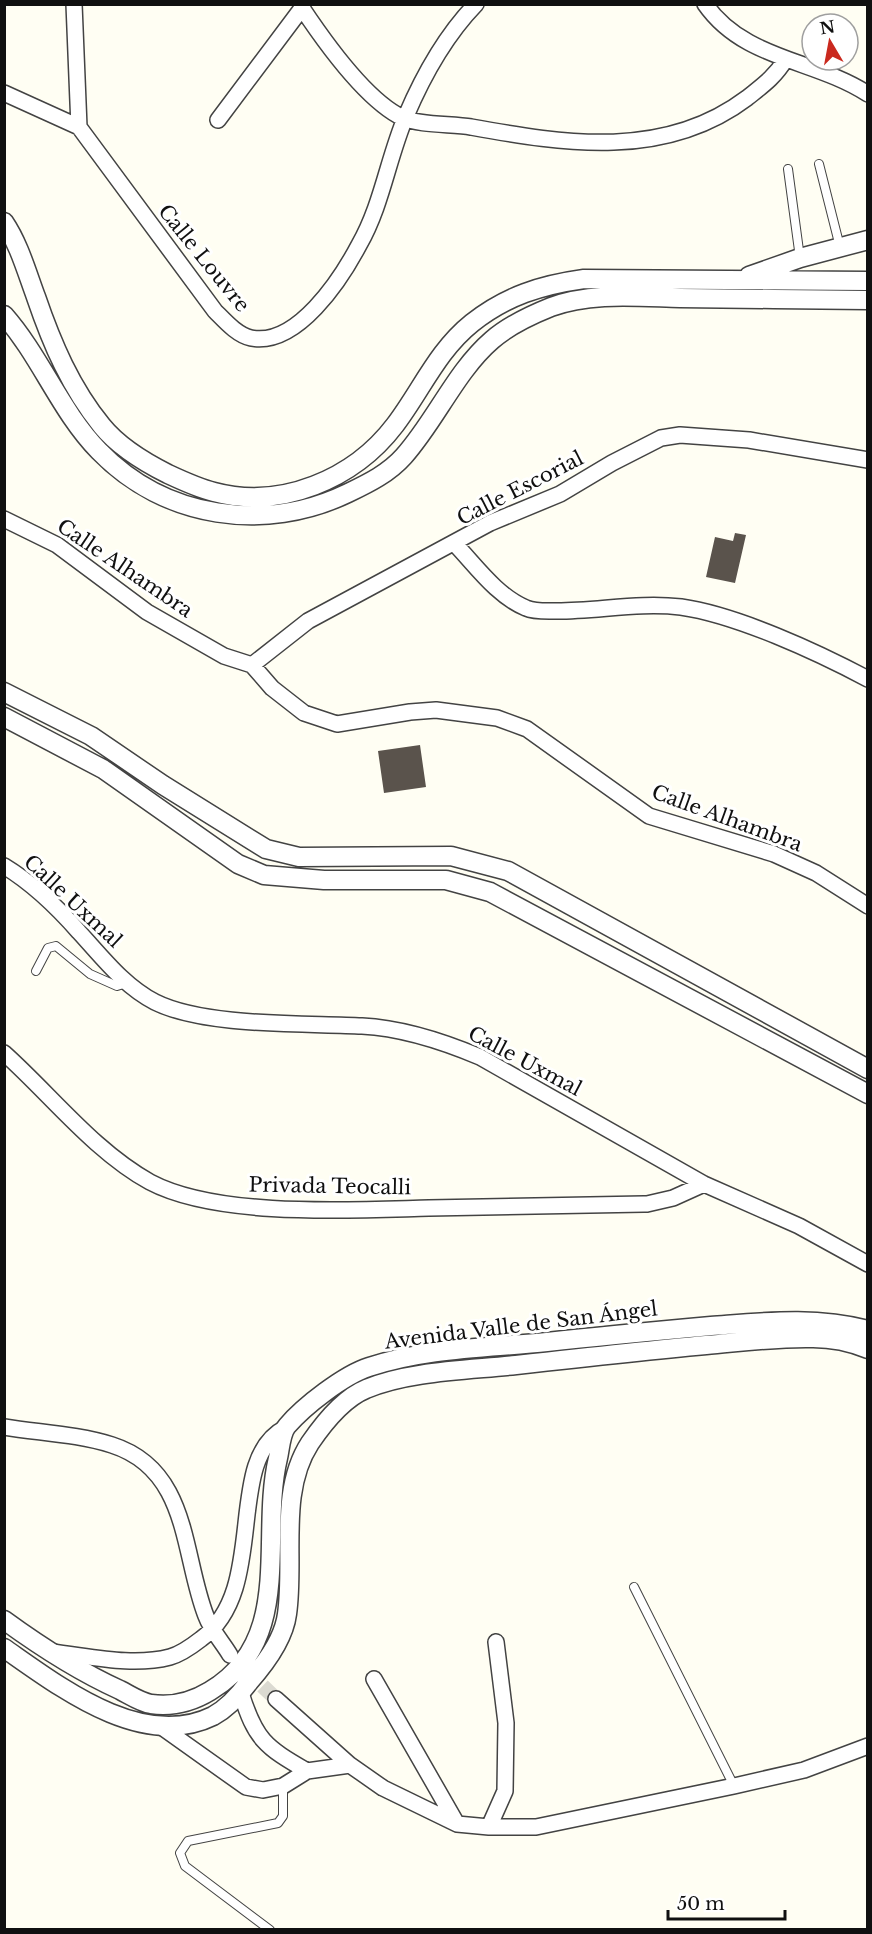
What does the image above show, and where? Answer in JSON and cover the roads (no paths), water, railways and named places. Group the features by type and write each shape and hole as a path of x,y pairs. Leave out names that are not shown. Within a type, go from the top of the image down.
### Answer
{"street":[{"path":"74,4 79,127"},
{"name":"Calle Louvre","path":"4,93 79,127 215,311 233,329 251,338 272,338 292,329 316,308 360,245 405,118 428,69 463,17 476,4"},
{"path":"705,4 742,41 785,60 834,75 867,94"},
{"path":"218,120 303,6 335,57 382,104 405,118 546,138 610,142 651,140 697,126 718,117 776,75 785,60"},
{"path":"6,228 65,369 103,427 127,450 157,469 215,493 244,497 301,490 329,480 351,467 395,425 428,374 454,340 496,306 520,293 553,283 584,279 867,281"},
{"path":"740,280 800,258 867,240"},
{"path":"4,315 21,333 60,400 78,425 99,451 120,469 178,504 216,513 263,517 287,514 334,500 384,473 415,443 474,358 493,339 552,306 582,299 637,297 867,300"},
{"name":"Calle Escorial","path":"252,665 308,621 455,544 490,523 560,494 661,438 680,435 749,440 867,460"},
{"name":"Calle Alhambra","path":"4,519 57,545 147,612 224,656 252,665 287,702 304,713 337,724 436,710 497,718 527,729 650,816 774,854 816,873 867,906"},
{"path":"455,544 496,587 528,609 570,611 651,605 691,609 788,642 830,659 867,679"},
{"path":"4,692 91,736 163,785 266,849 299,857 451,856 508,871 867,1069"},
{"path":"4,717 103,769 238,864 264,875 290,879 446,880 490,892 867,1094"},
{"name":"Calle Uxmal","path":"4,866 40,893 127,983 155,1002 182,1012 300,1024 375,1027 445,1042 480,1057 704,1184 799,1226 867,1264"},
{"name":"Privada Teocalli","path":"4,1053 112,1155 150,1182 209,1200 272,1208 351,1210 646,1204 673,1198 704,1184"},
{"name":"Avenida Valle de San Ángel","path":"4,1648 81,1698 135,1723 163,1728 192,1725 215,1715 241,1693 261,1668 287,1617 291,1561 290,1523 296,1475 309,1445 337,1410 364,1389 417,1376 613,1354 839,1322 867,1330"},
{"name":"Avenida Valle de San Ángel","path":"285,1428 342,1379 390,1360 435,1353 784,1329 867,1349"},
{"path":"325,1393 337,1410"},
{"path":"4,1427 83,1437 114,1446 129,1452 155,1472 175,1503 183,1525 206,1618 230,1655"},
{"path":"48,1652 106,1658 171,1657 192,1646 214,1630 232,1602 239,1578 253,1474 259,1455 273,1434 285,1428"},
{"path":"4,1620 48,1652 94,1679 147,1703 185,1703 225,1682 243,1663 262,1628 270,1588 271,1490 285,1428"},
{"path":"489,1827 505,1791 506,1723 496,1642"},
{"path":"374,1679 457,1824"},
{"path":"241,1693 249,1719 258,1737 278,1755 306,1771"},
{"path":"276,1699 350,1766 383,1788 457,1824 489,1827 536,1827 734,1786 804,1770 867,1746"},
{"path":"185,1703 192,1725"},
{"path":"163,1728 246,1788 262,1790 283,1786 306,1771 350,1766"}],"lane":[{"path":"819,164 840,247"},
{"path":"788,169 800,258"},
{"path":"36,970 48,948 56,946 90,974 117,986 127,983"},
{"path":"633,1587 734,1786"},
{"path":"270,1929 184,1866 180,1853 188,1841 278,1823 283,1816 283,1786"}],"tunnel":[{"path":"246,1670 276,1699"}]}
